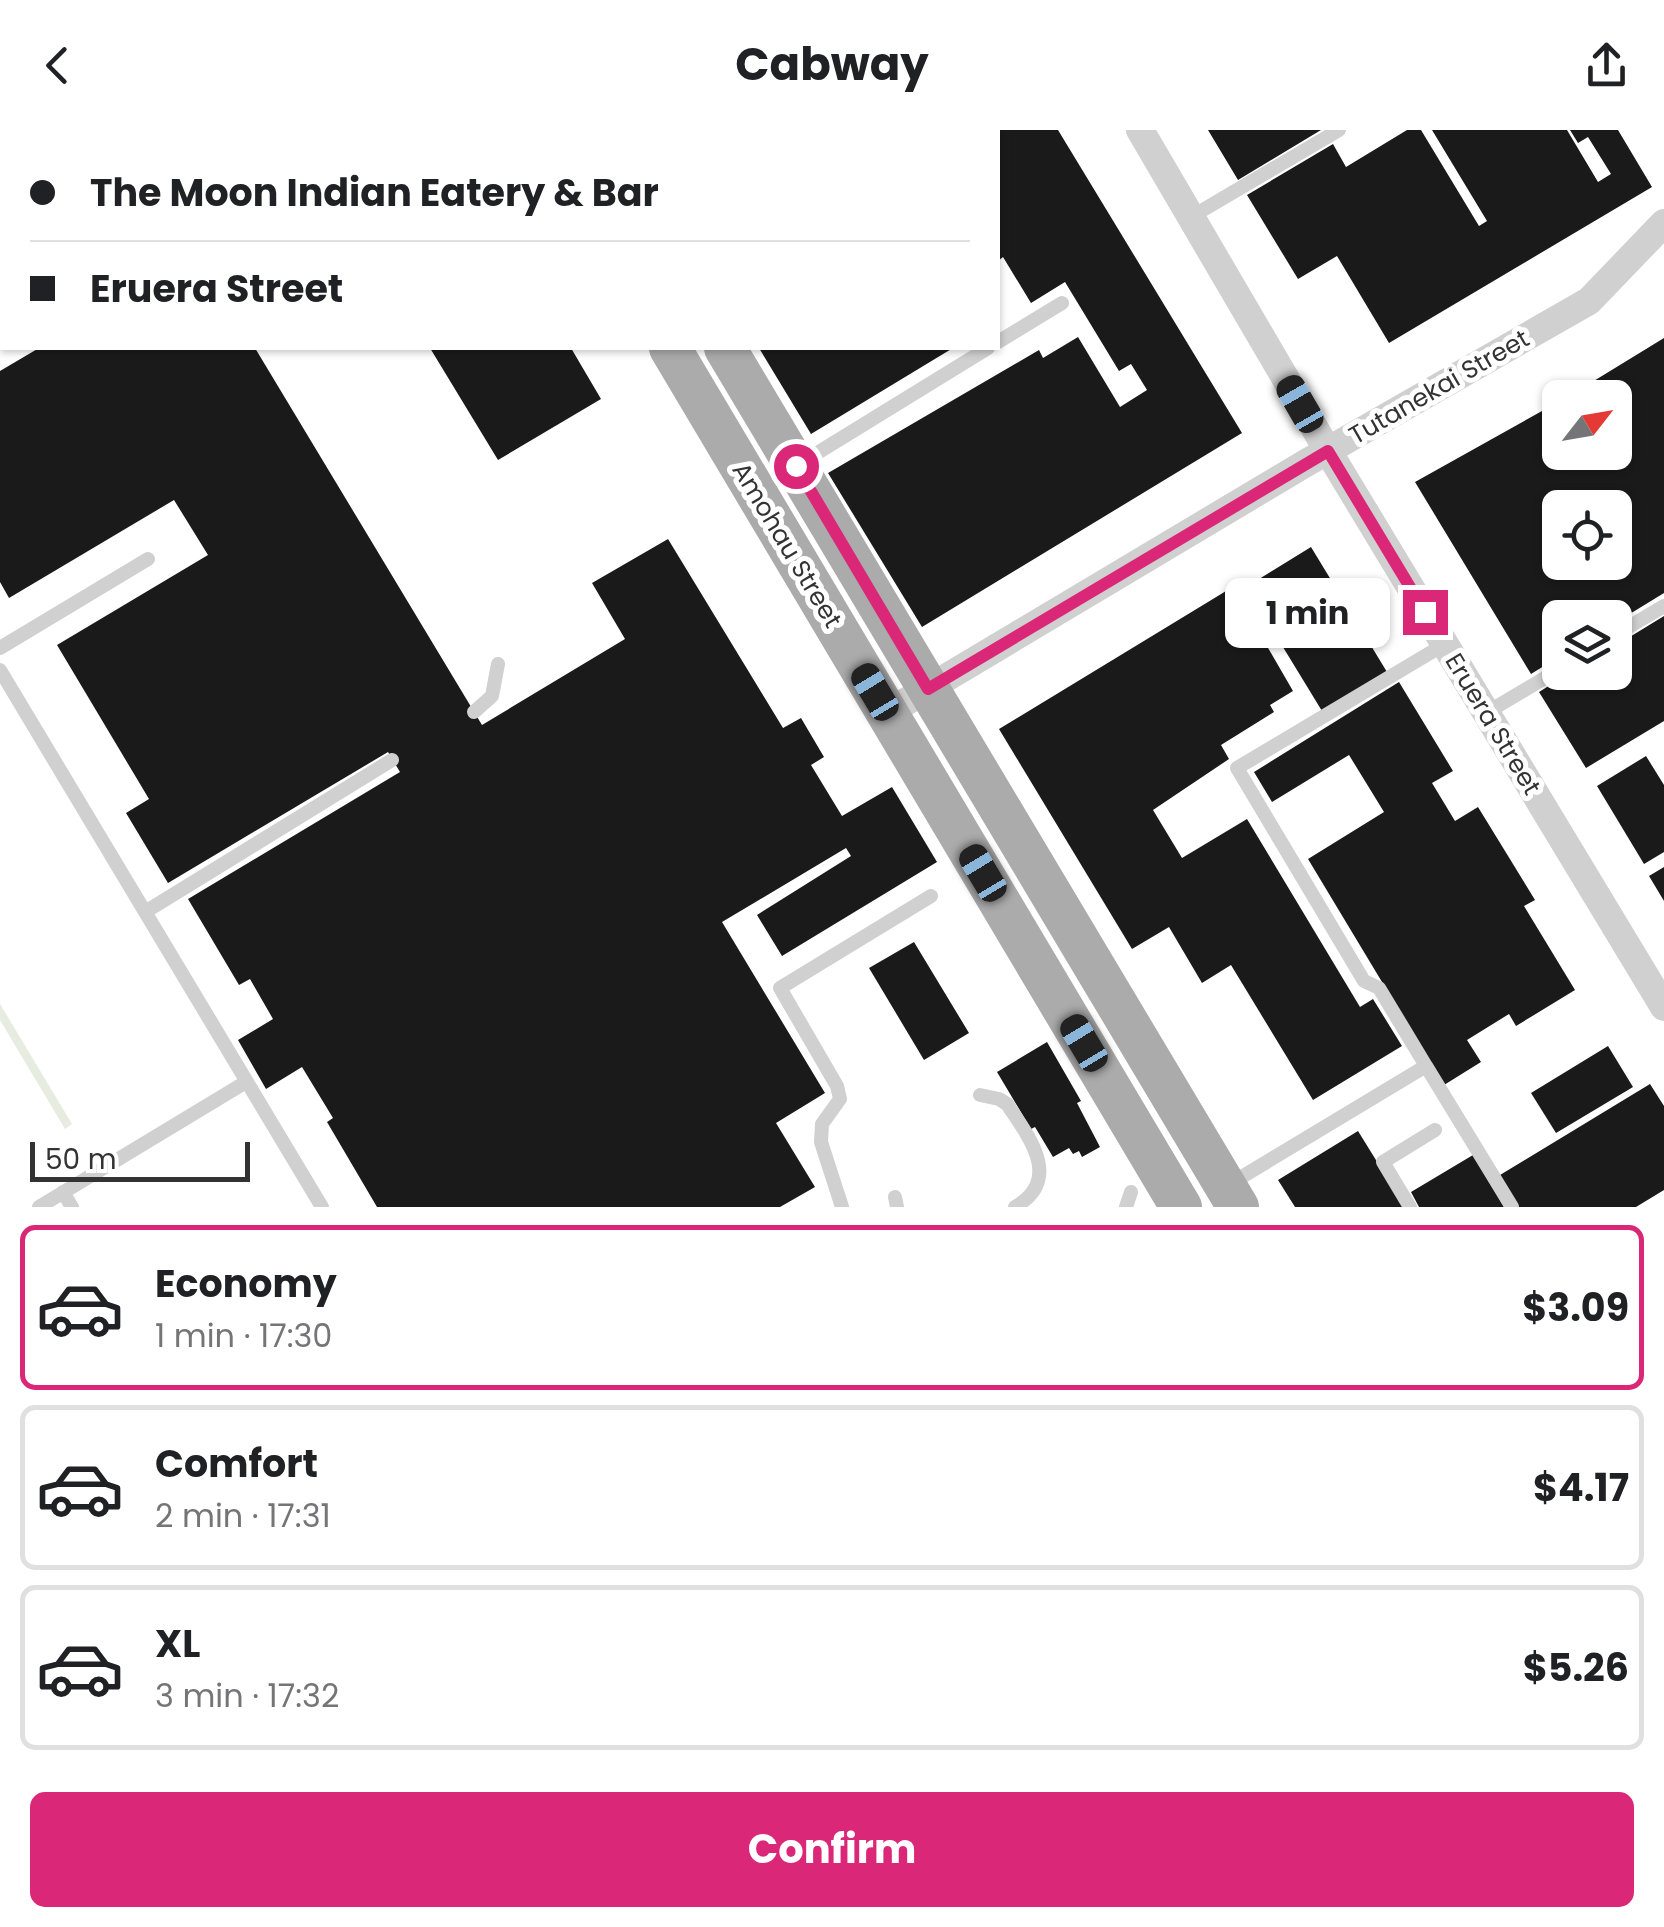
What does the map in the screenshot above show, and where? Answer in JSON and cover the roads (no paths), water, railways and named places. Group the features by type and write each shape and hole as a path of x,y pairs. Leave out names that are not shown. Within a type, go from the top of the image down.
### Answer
{"main road":[{"name":"Amohau Street","path":"672,350 928,689 1232,1196"},
{"name":"Amohau Street","path":"726,350 796,466 797,515 888,713 1181,1207"}],"street":[{"name":"Eruera Street","path":"1140,130 1328,451 1664,1007"},
{"name":"Tutanekai Street","path":"888,713 1328,451 1590,301 1664,223"}],"lane":[{"path":"1191,217 1339,130"},
{"path":"1000,341 1062,303"},
{"path":"796,466 985,350"},
{"path":"0,648 148,559"},
{"path":"1632,625 1664,606"},
{"path":"1445,644 1237,768 1364,982 1379,988 1512,1207"},
{"path":"474,712 492,696 498,664"},
{"path":"0,670 322,1207"},
{"path":"1486,713 1542,679"},
{"path":"144,912 392,760"},
{"path":"842,1207 820,1142 822,1124 840,1100 837,1086 780,988 931,896"},
{"path":"1232,1196 1426,1066"},
{"path":"39,1207 246,1082"},
{"path":"980,1095 1000,1098 1007,1104 1037,1151 1036,1189 1028,1200 1015,1207"},
{"path":"1410,1207 1383,1162 1435,1130"},
{"path":"63,1192 72,1207"}]}
